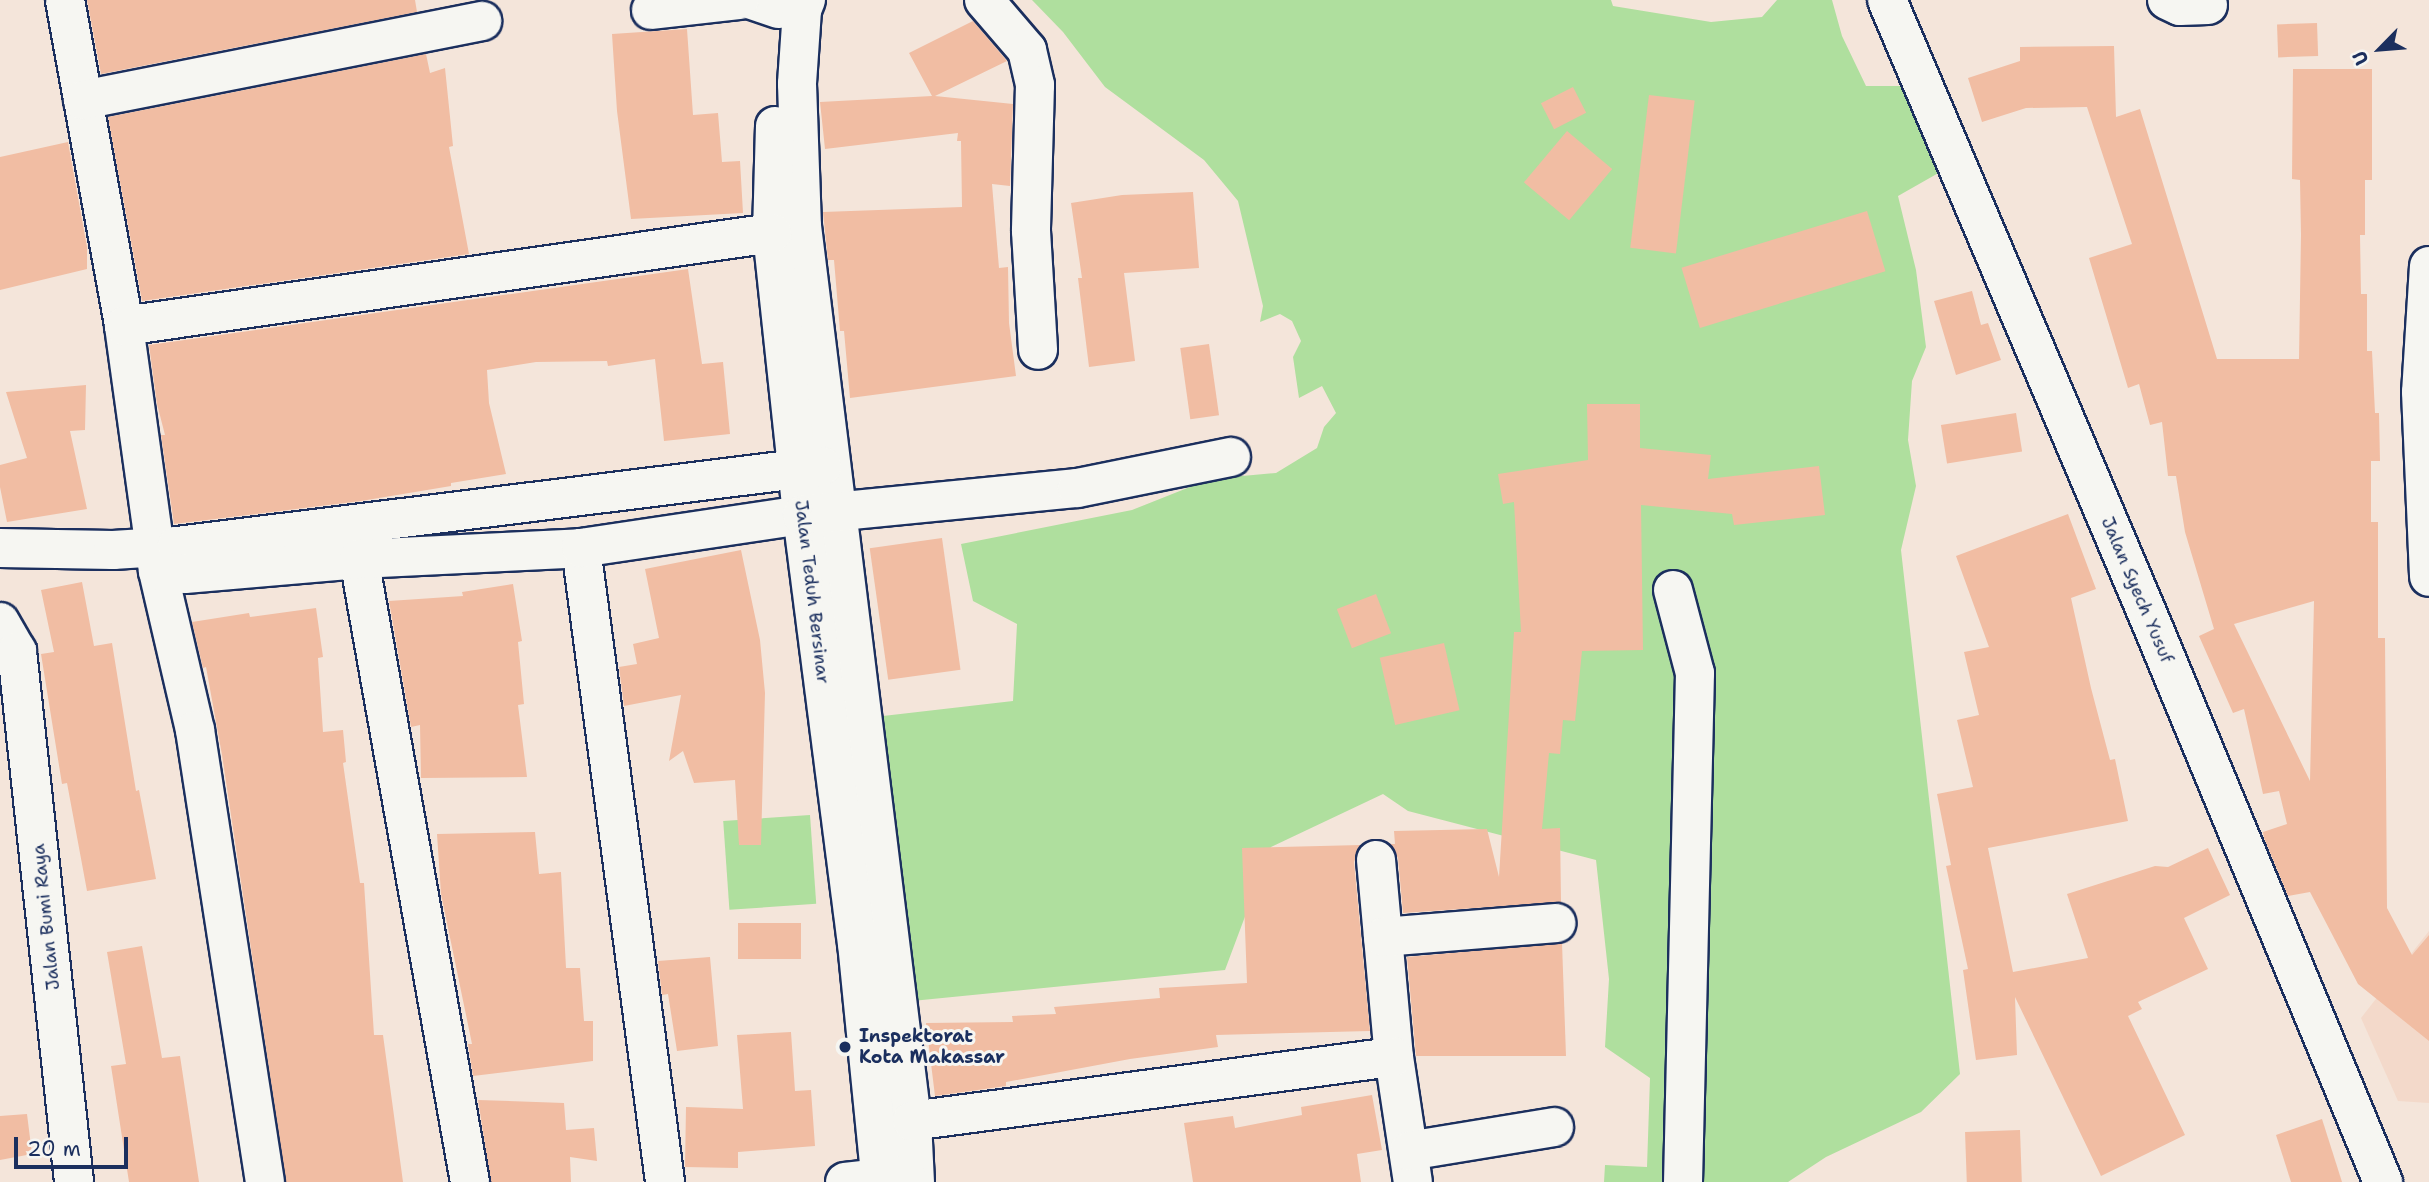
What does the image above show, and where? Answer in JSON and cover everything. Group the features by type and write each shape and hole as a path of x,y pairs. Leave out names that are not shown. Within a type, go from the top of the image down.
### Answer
{"street":[{"path":"65,0 124,326 156,560 195,730 265,1182"},
{"path":"651,9 739,0"},
{"path":"984,0 1027,50 1035,85 1031,231 1038,350"},
{"name":"Jalan Syech Yusuf","path":"1887,0 2154,627 2384,1182"},
{"path":"2167,0 2180,6 2208,5"},
{"name":"Jalan Teduh Bersinar","path":"784,3 772,233 814,467 912,1121 887,1180"},
{"name":"Jalan Teduh Bersinar","path":"784,3 797,84 814,467"},
{"path":"83,100 482,21"},
{"path":"124,326 772,233"},
{"path":"2429,266 2421,392 2429,577"},
{"name":"Jalan Teduh Bersinar","path":"820,514 1077,488 1231,457"},
{"path":"0,548 156,560 814,467"},
{"path":"156,560 185,574 359,559 581,548 820,514"},
{"name":"Jalan Teduh Bersinar","path":"820,514 857,943 887,1180"},
{"path":"581,548 665,1182"},
{"path":"359,559 470,1182"},
{"path":"1673,590 1695,673 1683,1182"},
{"name":"Jalan Bumi Raya","path":"8,637 74,1182"},
{"path":"1376,860 1394,1057 1411,1166 1554,1127"},
{"path":"1383,937 1556,923"},
{"path":"912,1121 1394,1057"}],"shaded area":[{"path":"2429,931 2429,1103 2398,1101 2361,1018"}],"green space":[{"path":"1032,0 1611,0 1613,6 1711,22 1762,17 1777,0 1832,0 1842,36 1866,86 1901,86 1937,101 1949,167 1898,196 1916,270 1926,347 1912,381 1908,440 1916,486 1901,550 1960,1074 1921,1112 1826,1157 1788,1182 1604,1182 1605,1165 1647,1167 1650,1078 1605,1047 1609,979 1596,860 1408,811 1383,794 1271,847 1225,970 912,1001 883,716 1013,701 1017,624 973,601 961,544 1132,510 1210,479 1276,473 1317,448 1324,427 1336,413 1322,386 1299,398 1293,357 1301,341 1292,321 1280,314 1260,322 1263,306 1238,201 1204,160 1105,87 1063,32"},
{"path":"810,815 816,904 729,910 723,821"}],"building":[{"path":"87,0 415,0 417,12 101,74"},
{"path":"973,21 1007,61 935,96 1013,104 1010,186 992,184 999,268 1008,267 1009,323 1016,376 850,398 844,331 840,331 834,260 828,260 823,212 962,207 961,141 957,141 958,133 825,149 820,102 932,96 909,53"},
{"path":"2317,23 2318,56 2278,57 2277,24"},
{"path":"687,29 693,115 718,113 722,162 740,161 743,213 631,219 617,111 612,34"},
{"path":"2114,46 2116,117 2140,109 2217,359 2299,359 2300,180 2292,179 2293,69 2372,69 2372,180 2365,180 2365,235 2360,235 2361,294 2367,294 2367,351 2372,351 2375,413 2379,413 2380,461 2371,461 2371,522 2378,522 2378,638 2385,638 2387,908 2412,955 2429,935 2429,1041 2358,984 2310,892 2288,896 2264,838 2263,832 2287,824 2279,791 2263,794 2244,709 2233,713 2199,636 2214,629 2185,532 2176,476 2168,476 2162,422 2150,425 2139,384 2128,388 2089,258 2132,244 2087,107 2026,108 1982,122 1968,78 2020,61 2020,47","holes":["2314,601 2310,781 2234,624"]},
{"path":"426,54 430,73 445,68 453,146 449,147 469,254 142,301 108,117"},
{"path":"1573,87 1586,113 1554,129 1541,103"},
{"path":"1649,95 1695,101 1676,253 1630,248"},
{"path":"1567,131 1612,169 1569,220 1524,182"},
{"path":"68,142 87,247 87,269 0,290 0,157"},
{"path":"1193,192 1199,268 1124,273 1135,361 1089,367 1078,278 1082,278 1071,203 1122,195"},
{"path":"1867,211 1885,271 1700,328 1681,268"},
{"path":"688,269 702,364 723,362 730,434 664,441 655,359 608,366 607,361 536,362 487,370 489,403 506,474 361,501 174,524 161,435 165,435 157,404 149,345"},
{"path":"1972,291 1981,325 1988,323 2001,360 1956,375 1934,301"},
{"path":"1209,344 1219,415 1190,419 1180,348"},
{"path":"86,385 85,430 70,431 87,509 7,522 0,487 0,465 27,458 6,392"},
{"path":"1587,404 1640,404 1640,448 1711,455 1708,479 1819,466 1825,515 1734,525 1732,514 1641,505 1643,650 1582,651 1575,721 1563,720 1560,754 1549,753 1542,829 1560,828 1561,902 1403,913 1398,858 1390,844 1395,844 1394,831 1487,829 1499,877 1514,632 1521,632 1514,502 1503,504 1498,474 1588,460"},
{"path":"2016,413 2022,452 1947,463 1941,425"},
{"path":"2068,514 2096,589 2071,598 2091,688 2110,760 2115,759 2128,821 1988,848 2013,972 2088,958 2067,894 2155,866 2168,867 2208,848 2230,895 2184,918 2208,969 2138,1002 2142,1009 2128,1016 2185,1135 2101,1176 2015,997 2017,1055 1976,1060 1963,970 1968,969 1946,866 1951,865 1937,794 1973,787 1957,720 1979,715 1964,652 1989,647 1956,556"},
{"path":"942,538 961,670 888,680 870,548"},
{"path":"741,550 760,640 765,693 761,845 739,845 735,780 694,783 683,751 669,761 681,695 624,706 619,667 637,664 633,644 659,638 645,569"},
{"path":"82,582 94,646 112,643 136,791 139,790 156,879 87,891 67,783 62,784 41,654 54,652 41,590"},
{"path":"513,584 522,641 518,642 524,704 518,705 527,777 421,778 420,725 411,727 389,601 463,596 462,592"},
{"path":"1376,594 1391,633 1352,648 1337,609"},
{"path":"316,608 323,657 318,658 323,732 343,730 346,762 343,763 360,883 364,883 374,1035 383,1035 403,1182 286,1182 222,755 206,667 203,668 192,622 249,613 250,617"},
{"path":"1444,643 1460,710 1395,725 1380,658"},
{"path":"535,832 539,874 561,872 566,968 580,968 584,1021 593,1021 593,1061 473,1076 468,1044 472,1044 441,894 437,834"},
{"path":"1361,845 1354,862 1370,1031 1216,1035 1218,1047 1130,1059 1006,1082 1006,1086 935,1096 926,1023 1013,1022 1012,1016 1056,1014 1054,1007 1160,998 1159,988 1247,983 1242,848"},
{"path":"738,923 801,923 801,959 738,959"},
{"path":"1562,943 1566,1056 1416,1056 1407,957"},
{"path":"142,946 162,1058 180,1056 199,1182 129,1182 111,1066 126,1064 107,952"},
{"path":"710,957 718,1046 677,1051 668,994 662,995 658,961"},
{"path":"791,1032 795,1091 811,1090 815,1146 738,1152 738,1168 685,1167 686,1107 743,1109 737,1035"},
{"path":"1372,1095 1382,1150 1357,1154 1361,1182 1193,1182 1184,1123 1233,1116 1235,1128 1302,1115 1301,1107"},
{"path":"478,1100 564,1103 566,1130 594,1128 597,1161 570,1157 571,1182 491,1182"},
{"path":"27,1114 32,1154 0,1160 0,1116"},
{"path":"2322,1119 2342,1182 2291,1182 2276,1135"},
{"path":"2020,1130 2022,1182 1967,1182 1965,1132"}],"place":[{"name":"Inspektorat Kota Makassar","path":"845,1047"}]}
